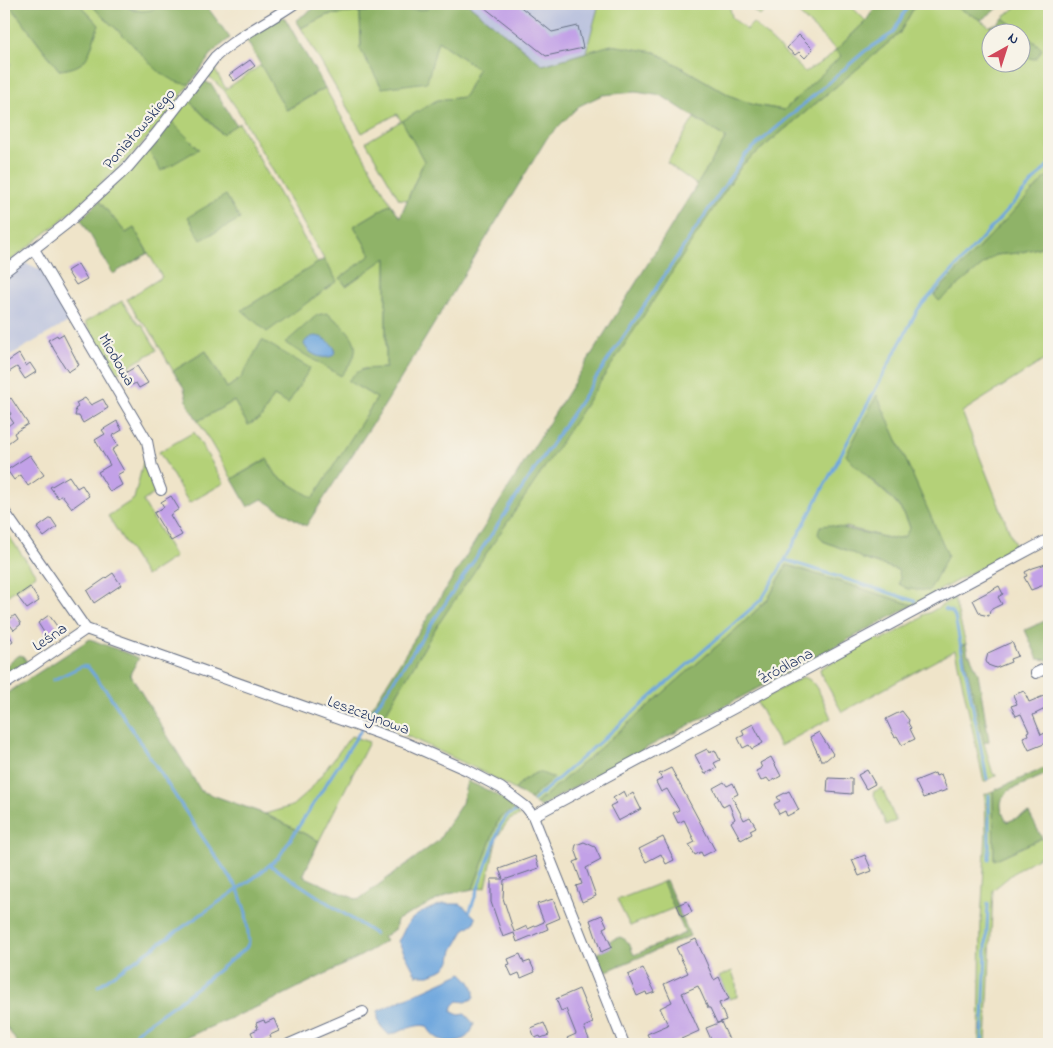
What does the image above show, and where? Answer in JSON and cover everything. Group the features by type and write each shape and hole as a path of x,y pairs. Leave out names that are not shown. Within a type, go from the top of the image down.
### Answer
{"street":[{"name":"Poniatowskiego","path":"4,272 66,224 128,167 215,57 240,36 294,4"},
{"name":"Miodowa","path":"34,249 147,441 152,467 161,490"},
{"path":"4,511 86,630"},
{"name":"Źródlana","path":"533,816 1049,540"},
{"name":"Leśna","path":"4,685 86,630"},
{"name":"Leszczynowa","path":"86,630 375,731 466,770 508,792 526,807 533,816 624,1044"},
{"path":"1036,673 1049,667"},
{"path":"289,1044 363,1012"}],"shaded area":[{"path":"468,4 599,4 586,52 543,65"},
{"path":"26,263 41,270 70,321 7,357 4,354 4,278"}],"green space":[{"path":"936,3 954,5 983,22 980,22 980,72 1030,72 1030,57 1038,45 1030,39 1030,22 1008,22 1003,18 1020,4 1049,4 1049,174 934,295 939,300 995,255 1018,253 1049,245 1049,357 962,412 1016,548 913,605 787,565 768,599 741,625 536,804 530,799 553,778 520,783 515,790 485,773 380,723 435,629 742,165 899,34 916,4","holes":["877,396 948,556 900,577 898,570 863,559 823,541 846,527 892,539 904,537 910,528 898,507 887,494 868,478"]},
{"path":"4,4 9,4 59,70 78,65 87,56 99,25 79,4 91,4 154,66 170,77 190,84 159,125 128,159 57,224 4,266 4,69 11,64 4,54"},
{"path":"9,4 79,4 99,25 88,56 78,65 59,70"},
{"path":"91,4 123,4 133,10 142,11 151,10 161,4 205,4 230,38 213,52 190,84 180,83 162,74 154,67"},
{"path":"123,4 161,4 152,10 142,11"},
{"path":"321,4 360,4 360,12 327,15 301,28 296,20"},
{"path":"360,4 434,4 427,9 360,12"},
{"path":"434,4 468,4 543,65 611,45 655,52 731,96 754,105 784,110 841,56 836,50 866,21 877,4 916,4 899,34 742,165 541,473 435,629 380,723 366,717 726,138 662,96 636,92 602,95 579,106 547,138 386,403 306,526 262,499 248,507 232,479 267,459 277,476 313,498 377,398 348,381 352,376 361,371 386,368 386,258 346,286 340,278 371,255 354,226 391,204 400,217 424,161 402,121 437,100 464,97 478,69 438,41 427,82 382,88 359,47 361,46 360,12 427,9"},
{"path":"599,4 726,4 730,8 732,17 746,30 753,23 805,72 827,59 836,50 842,56 784,110 754,105 731,96 655,52 586,52"},
{"path":"746,4 771,4 760,16"},
{"path":"789,4 849,4 866,21 836,50"},
{"path":"950,4 1004,4 981,20"},
{"path":"360,12 361,47 438,41 478,69 464,97 437,100 424,161 407,200 399,199 366,142 401,121 397,114 362,133 301,28 327,15"},
{"path":"279,17 285,18 325,88 286,110 245,37"},
{"path":"1003,18 1008,22 999,22"},
{"path":"1030,39 1042,49 1037,58 1030,58"},
{"path":"212,65 226,89 261,65 287,110 325,88 391,204 354,226 371,255 341,278 346,286 386,257 386,368 363,369 348,381 377,398 313,499 277,476 266,459 232,479 198,421 234,401 248,425 261,418 274,396 289,404 241,378 227,388 206,351 173,371 150,330 139,319 127,299 162,277 134,228 126,233 99,201 148,149 198,149 171,121 187,98 221,134 239,123 318,263 242,310 336,280 239,112 224,90 206,74"},
{"path":"201,79 212,85 236,125 222,134 187,98"},
{"path":"694,118 726,138 697,185 667,163"},
{"path":"171,121 199,149 161,171 148,149"},
{"path":"1049,174 1049,245 1018,253 995,255 939,301 934,295"},
{"path":"226,195 240,219 201,240 188,217"},
{"path":"99,201 126,233 134,228 148,253 113,274 81,219"},
{"path":"324,259 337,281 267,332 242,310"},
{"path":"122,301 139,325 143,326 157,350 115,374 85,322"},
{"path":"327,313 338,321 355,343 353,359 341,376 285,343 317,315"},
{"path":"262,340 310,368 288,404 274,396 261,418 248,425 234,401 198,421 188,405 184,388 173,371 206,351 227,388 241,378"},
{"path":"877,395 948,555 929,591 908,589 899,584 898,570 863,559 823,541 818,534 820,526 829,525 892,539 904,537 910,528 899,507 891,497 846,455"},
{"path":"194,432 224,483 189,503 159,452"},
{"path":"144,459 145,467 157,492 143,501 175,557 146,576 108,516 134,499"},
{"path":"4,529 36,575 4,598"},
{"path":"787,565 913,605 581,783 541,807 536,804 741,625 768,599"},
{"path":"954,598 966,644 962,646 984,743 993,774 997,775 984,782 955,650 842,712 820,669 876,637 881,641 923,617 922,615 929,613"},
{"path":"1049,619 1049,660 1038,659 1025,630"},
{"path":"90,639 139,658 130,674 201,791 265,814 319,841 303,876 358,900 438,841 462,803 467,781 498,796 514,809 499,818 473,889 449,894 397,920 395,929 383,937 386,941 359,957 273,1000 171,1044 18,1044 4,1023 4,695"},
{"path":"966,644 968,655 970,655 978,673 989,741 984,743 962,645"},
{"path":"20,655 27,662 4,677 4,668"},
{"path":"803,677 808,679 816,688 831,718 780,746 757,702"},
{"path":"351,736 369,742 319,841 265,814 292,806 310,790"},
{"path":"1049,766 1049,773 1010,790 1001,801 1001,809 1007,822 1029,813 1042,838 994,860 993,791"},
{"path":"539,772 554,778 530,799 515,790 526,779"},
{"path":"882,788 896,821 886,825 873,792"},
{"path":"993,791 994,860 1042,838 1049,851 1016,871 993,890 986,1044 979,1044 981,921 986,832 985,794"},
{"path":"514,809 519,816 509,820 497,837 486,887 473,889 499,818"},
{"path":"666,880 690,936 602,973 594,955 611,947 609,941 620,937 624,939 634,955 685,933 663,882"},
{"path":"663,882 674,908 630,926 617,900"},
{"path":"732,971 736,983 737,997 729,999 719,977"}],"water":[{"path":"315,336 331,344 335,349 334,355 330,357 317,356 306,348 304,344 308,338"},
{"path":"443,904 461,904 476,918 474,923 465,929 453,950 451,960 444,969 429,975 416,975 398,941 411,919 424,911"},
{"path":"462,973 474,990 474,998 466,1002 458,1001 453,1006 452,1012 459,1015 465,1014 474,1024 471,1032 466,1037 459,1041 445,1041 437,1038 427,1026 422,1025 389,1035 382,1027 378,1019 378,1011"}],"building":[{"path":"480,4 517,4 552,32 578,26 583,48 546,56"},
{"path":"799,35 813,49 805,58 799,52 795,55 787,48"},
{"path":"250,60 255,66 234,81 229,75"},
{"path":"78,264 87,279 76,285 67,271"},
{"path":"63,334 79,365 68,372 48,340"},
{"path":"19,354 26,366 30,363 36,372 25,379 17,367 4,375 4,364"},
{"path":"137,366 148,383 139,388 136,383 132,385 125,373"},
{"path":"11,398 28,424 14,433 16,437 4,446 4,429 13,422 9,416 11,414 4,403"},
{"path":"85,398 91,405 103,399 108,408 83,423 79,416 75,416 75,409 78,407 76,403"},
{"path":"117,421 122,430 112,436 118,446 112,450 124,471 117,475 122,485 110,492 98,472 110,465 95,440 105,434 102,430"},
{"path":"30,455 44,475 28,486 21,475 14,480 7,470"},
{"path":"69,476 77,488 82,485 89,496 72,508 62,495 58,498 50,487"},
{"path":"171,496 179,509 170,515 182,535 171,541 154,513 164,507 161,502"},
{"path":"51,518 57,527 44,537 37,528"},
{"path":"1049,563 1049,583 1031,590 1024,577 1027,576 1025,572"},
{"path":"113,573 121,585 94,603 87,591"},
{"path":"999,586 1003,594 998,597 1002,604 990,610 989,616 980,614 973,600"},
{"path":"30,587 39,601 27,609 17,596"},
{"path":"15,615 21,624 14,630 7,621"},
{"path":"49,615 59,629 47,637 38,623"},
{"path":"4,626 13,641 4,647"},
{"path":"1012,642 1018,656 1010,659 1011,662 996,668 988,665 986,661 988,653"},
{"path":"1024,691 1029,702 1046,695 1049,703 1049,707 1033,715 1041,735 1045,733 1049,742 1029,750 1023,737 1028,735 1027,732 1029,731 1021,714 1016,716 1011,706 1017,704 1013,695"},
{"path":"902,711 909,720 908,723 915,739 902,745 897,736 895,737 886,719"},
{"path":"753,724 763,743 752,749 749,745 743,748 738,738 744,735 742,730"},
{"path":"819,732 833,754 826,760 821,760 810,737"},
{"path":"707,749 709,753 715,750 720,760 714,763 717,768 705,774 695,755"},
{"path":"771,757 781,776 770,782 767,778 761,781 756,771 762,768 760,763"},
{"path":"671,768 715,850 703,856 701,852 695,855 689,845 695,842 684,820 678,823 673,813 679,810 667,789 661,792 656,782 662,779 659,774"},
{"path":"867,770 875,784 866,789 858,775"},
{"path":"935,773 936,776 941,774 947,790 923,798 915,781"},
{"path":"828,778 852,779 852,794 827,792"},
{"path":"724,782 727,786 733,783 738,794 732,797 744,820 750,817 756,827 750,830 752,834 741,840 731,822 735,819 729,804 723,807 713,788"},
{"path":"624,791 627,797 633,793 641,809 618,821 610,806 616,803 613,798"},
{"path":"789,791 799,810 787,816 785,811 779,814 774,804 780,801 777,797"},
{"path":"663,837 674,860 666,864 661,854 646,862 639,849"},
{"path":"584,842 595,847 601,860 586,868 596,896 582,902 576,886 582,884 574,862 579,860 575,849 576,845"},
{"path":"865,855 872,871 859,876 852,860"},
{"path":"535,856 539,868 504,880 503,898 514,932 527,926 528,929 544,922 537,904 553,899 560,918 546,924 548,929 517,942 514,933 503,937 491,902 491,879 503,879 499,869"},
{"path":"687,901 692,912 682,917 677,905"},
{"path":"602,915 607,926 603,928 612,947 601,952 590,920"},
{"path":"696,939 714,980 719,977 729,999 719,1003 726,1020 717,1023 698,986 682,993 699,1031 670,1044 652,1044 647,1034 668,1025 660,1008 672,1002 664,984 688,973 676,948"},
{"path":"520,954 524,963 530,961 535,972 521,978 519,973 512,976 507,965 510,964 508,959"},
{"path":"643,968 655,992 647,995 646,992 637,996 628,975"},
{"path":"579,989 593,1023 584,1027 591,1044 570,1044 567,1038 576,1034 566,1009 561,1011 556,999"},
{"path":"274,1019 279,1031 270,1035 271,1038 256,1043 251,1032 258,1029 256,1023 264,1020 265,1023"},
{"path":"721,1022 731,1044 713,1044 706,1028"},
{"path":"544,1023 549,1035 535,1038 531,1028"}],"waterway":[{"path":"98,986 255,877 279,857 372,713 745,155 865,51 893,33 909,4"},
{"path":"534,800 762,599 785,560 918,309 1049,164"},
{"path":"785,560 915,601"},
{"path":"945,609 952,612 955,617 987,779"},
{"path":"53,680 82,666 88,667 108,693 238,889 246,913 249,942 246,948 182,999 136,1032"},
{"path":"989,795 989,859"},
{"path":"470,911 500,826 507,816 517,811"},
{"path":"270,865 375,934"},
{"path":"982,1044 988,904"}]}
